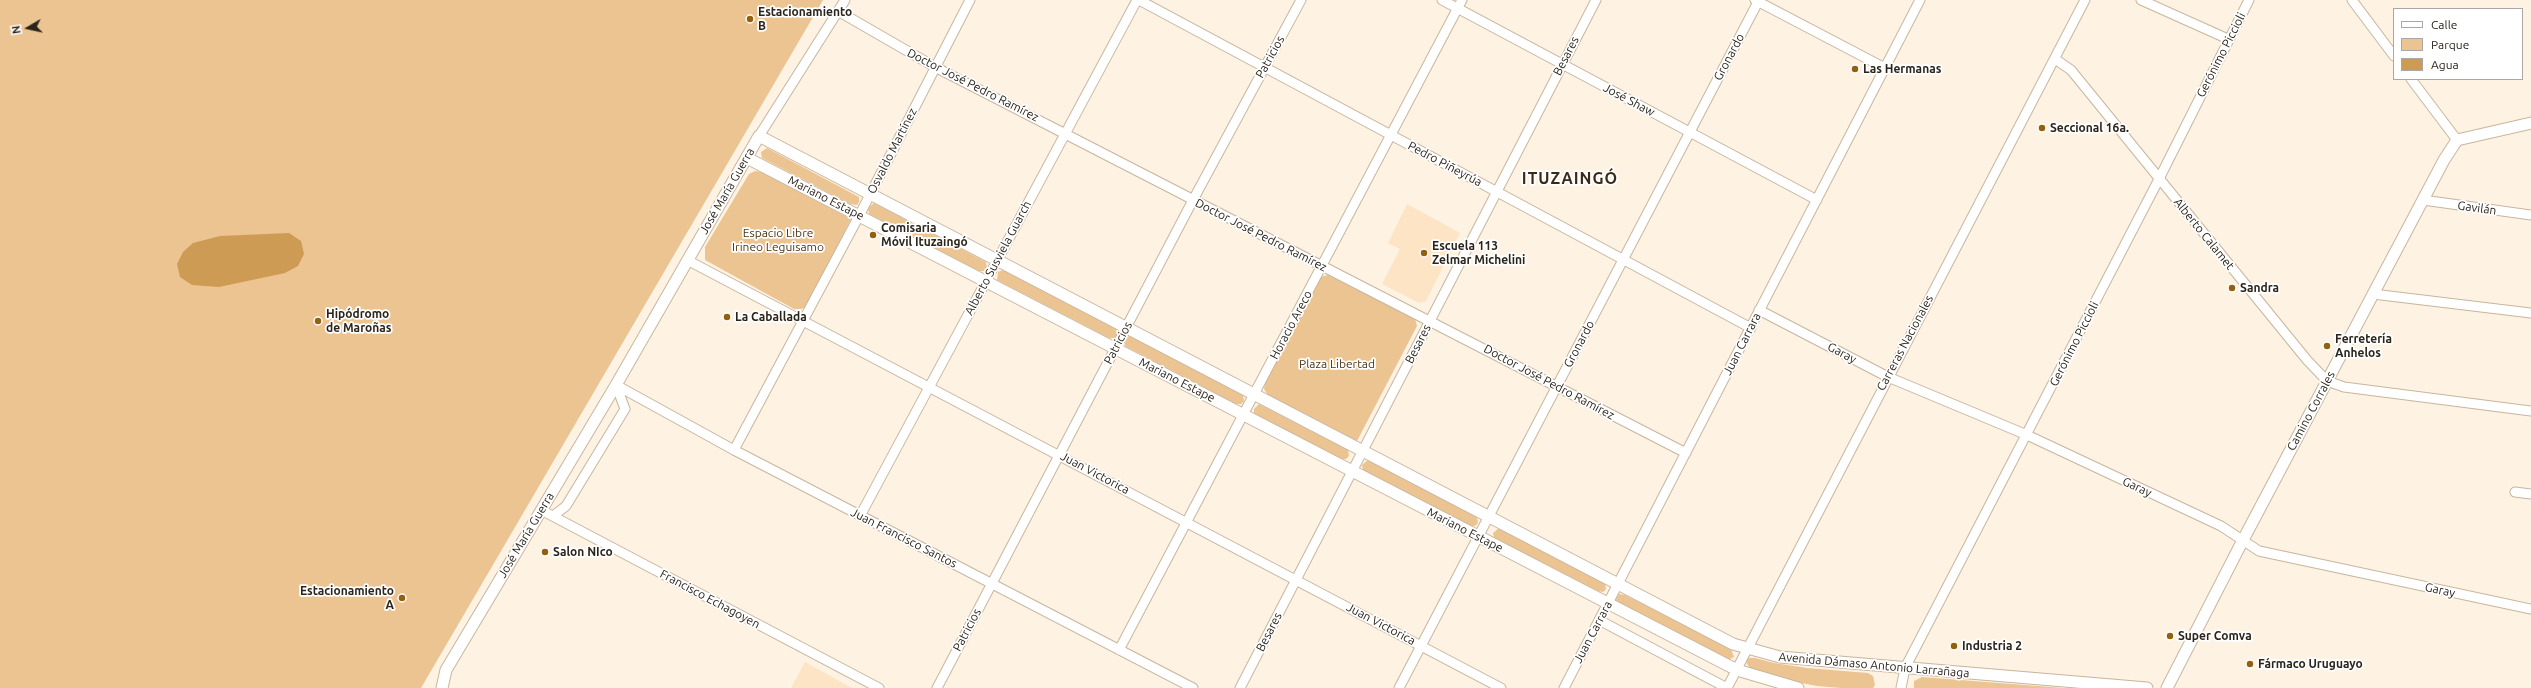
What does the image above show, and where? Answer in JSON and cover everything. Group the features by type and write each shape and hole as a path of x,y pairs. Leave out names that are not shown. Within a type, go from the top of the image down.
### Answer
{"street":[{"name":"José María Guerra","path":"442,688 446,670 616,385 759,136 845,0"},
{"name":"Osvaldo Martínez","path":"734,450 802,321 860,216 970,0"},
{"name":"Pedro Piñeyrúa","path":"1138,0 1751,328"},
{"name":"Alberto Susviela Guarch","path":"860,516 1138,0"},
{"name":"Patricios","path":"937,688 1193,200 1301,0"},
{"name":"José Shaw","path":"1442,0 1817,200"},
{"name":"Horacio Areco","path":"1119,650 1462,0"},
{"name":"Besares","path":"1240,688 1596,0"},
{"name":"Juan Carrara","path":"1564,688 1920,0"},
{"name":"Carreras Nacionales","path":"1727,688 2085,0"},
{"path":"2141,0 2228,39"},
{"name":"Gerónimo Piccioli","path":"1901,688 1905,668 2160,179 2228,39 2249,0"},
{"path":"2352,0 2393,55"},
{"path":"1757,1 1886,68"},
{"name":"Gronardo","path":"1399,688 1757,1"},
{"name":"Doctor José Pedro Ramírez","path":"838,11 935,67 1066,132 1321,267 1430,319 1556,387 1686,453"},
{"name":"Alberto Calamet","path":"2054,59 2071,70 2306,360 2327,381 2344,387 2531,411"},
{"path":"2412,80 2457,140 2531,123"},
{"name":"Mariano Estape","path":"759,136 1618,583"},
{"name":"Camino Corrales","path":"2167,688 2243,540 2373,294 2457,140"},
{"name":"Mariano Estape","path":"747,158 1607,604"},
{"name":"Gavilán","path":"2423,200 2531,215"},
{"name":"Juan Victorica","path":"687,260 1501,688"},
{"path":"2373,294 2531,313"},
{"name":"Garay","path":"1760,310 1888,377 2027,435 2221,526 2259,551 2531,609"},
{"name":"José María Guerra","path":"553,516 566,506 625,409 616,385"},
{"name":"Juan Francisco Santos","path":"616,385 734,450 1193,688"},
{"path":"2515,492 2531,494"},
{"name":"Francisco Echagoyen","path":"541,510 879,688"},
{"name":"Avenida Dámaso Antonio Larrañaga","path":"1618,583 1733,644 1780,657 2147,688"},
{"path":"1607,604 1737,670 1752,676 1798,688"},
{"path":"1599,620 1727,688"}],"shaded area":[{"name":"Escuela 113 Zelmar Michelini","path":"1407,204 1460,233 1426,301 1419,303 1382,284 1400,249 1388,243"},
{"path":"805,662 852,688 791,688"}],"green space":[{"name":"Hipódromo de Maroñas","path":"0,0 823,0 421,688 0,688"},
{"path":"767,148 859,197 859,202 857,205 850,204 762,158 761,152"},
{"name":"Espacio Libre Irineo Leguisamo","path":"755,171 761,172 851,219 806,307 801,309 794,309 705,260 705,247 749,174"},
{"path":"874,203 986,262 987,269 984,271 979,271 869,214 868,208"},
{"path":"1003,270 1116,329 1117,335 1114,338 1109,338 997,280 998,272"},
{"name":"Plaza Libertad","path":"1328,275 1415,319 1417,326 1357,441 1268,395 1264,389 1265,384 1320,277"},
{"path":"1130,335 1243,395 1244,401 1241,404 1236,404 1125,346 1124,340"},
{"path":"1259,404 1348,450 1349,456 1346,459 1341,459 1254,414 1254,409"},
{"path":"1368,460 1477,517 1478,523 1475,526 1470,526 1363,470 1362,465"},
{"path":"1499,528 1605,583 1606,589 1603,592 1598,591 1494,538 1493,533"},
{"path":"1619,594 1625,595 1731,649 1734,657 1728,660 1617,602 1616,599"},
{"path":"1748,658 1807,668 1868,673 1873,676 1875,685 1873,688 1841,688 1817,686 1776,678 1751,670 1746,662"},
{"path":"1922,677 2063,688 1914,688 1914,681"}],"water":[{"path":"289,233 301,241 304,254 298,266 285,273 219,287 192,285 180,277 177,264 183,252 193,243 220,236"}],"place":[{"name":"Estacionamiento B","path":"750,19"},
{"name":"Las Hermanas","path":"1855,69"},
{"name":"Seccional 16a.","path":"2042,128"},
{"name":"Comisaria Móvil Ituzaingó","path":"873,235"},
{"name":"Escuela 113 Zelmar Michelini","path":"1424,253"},
{"name":"Sandra","path":"2232,288"},
{"name":"La Caballada","path":"727,317"},
{"name":"Hipódromo de Maroñas","path":"318,321"},
{"name":"Ferretería Anhelos","path":"2327,346"},
{"name":"Salon NIco","path":"545,552"},
{"name":"Estacionamiento A","path":"402,598"},
{"name":"Super Comva","path":"2170,636"},
{"name":"Industria 2","path":"1954,646"},
{"name":"Fármaco Uruguayo","path":"2250,664"}],"district":[{"name":"ITUZAINGÓ","path":"1570,179"}]}
